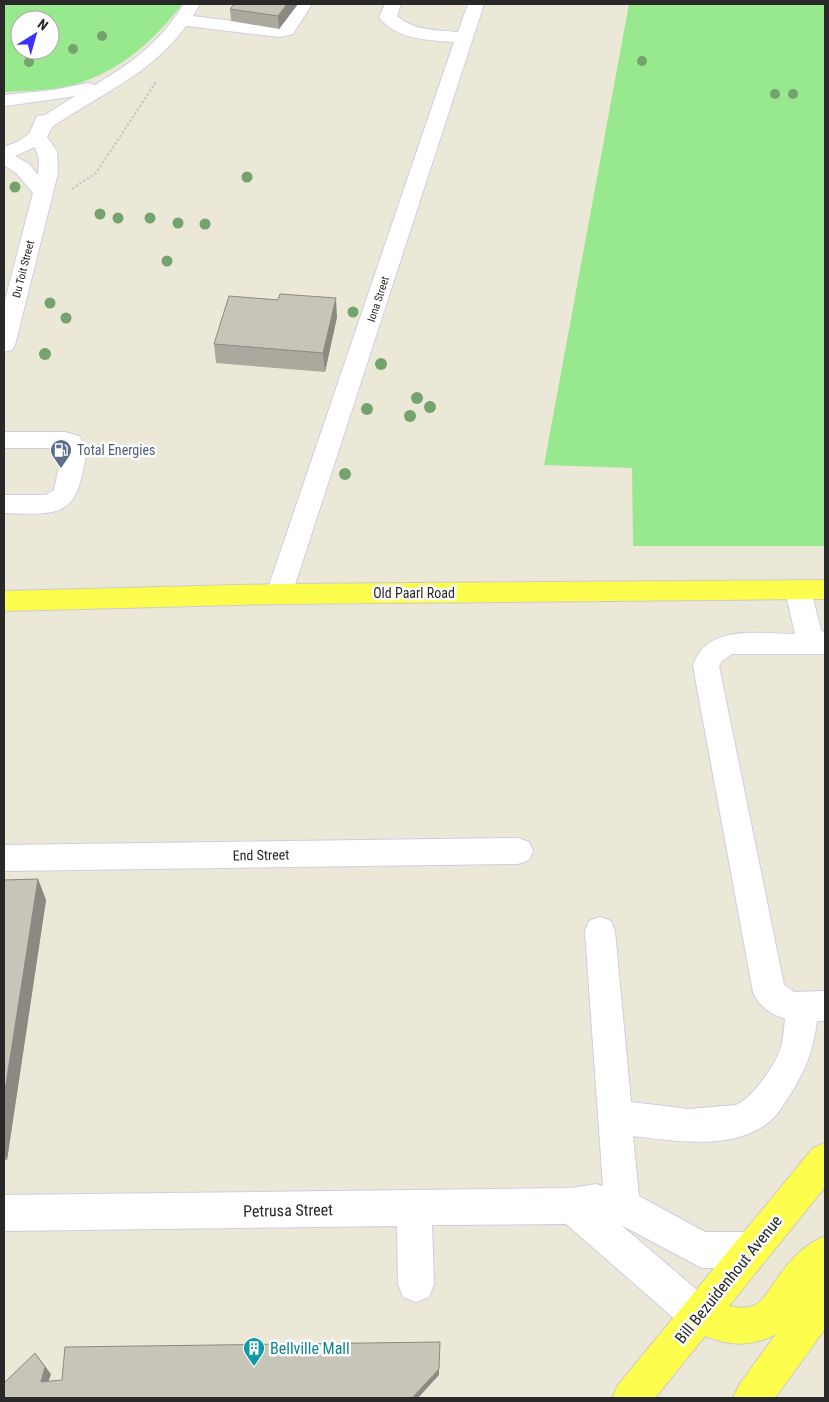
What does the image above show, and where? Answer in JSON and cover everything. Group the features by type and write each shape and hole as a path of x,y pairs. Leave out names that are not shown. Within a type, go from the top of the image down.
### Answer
{"main road":[{"name":"Old Paarl Road","path":"4,600 280,594 825,589"},
{"name":"Bill Bezuidenhout Avenue","path":"632,1398 825,1160"},
{"path":"698,1315 732,1326 752,1326 763,1322 777,1309 800,1278 825,1254"},
{"path":"752,1398 825,1298"}],"street":[{"path":"4,153 23,147 40,131 153,53 182,20 192,4"},
{"path":"182,20 280,32 287,30 304,4"},
{"path":"393,4 388,17 398,26 413,31 465,38"},
{"name":"Iona Street","path":"280,594 476,4"},
{"path":"5,100 66,93 112,80"},
{"name":"Du Toit Street","path":"4,345 48,178 48,156 40,131 42,115 34,108 19,102 5,100"},
{"path":"4,158 23,168 34,185 43,192"},
{"path":"4,440 65,440 71,442 76,448 65,494 59,500 50,504 4,504"},
{"path":"798,590 809,635 823,644"},
{"path":"616,1117 689,1126 737,1121 753,1114 767,1101 789,1067 797,1049 814,1006 789,1006 776,1000 769,992 706,666 710,656 724,646 823,644"},
{"name":"End Street","path":"4,858 518,851"},
{"path":"600,931 622,1206"},
{"name":"Petrusa Street","path":"4,1214 572,1206 596,1202 622,1206 702,1250 751,1250"},
{"path":"572,1206 698,1315"},
{"path":"414,1208 416,1284"}],"path":[{"path":"67,192 96,173 158,80"}],"green space":[{"path":"4,4 182,4 158,32 131,56 116,66 83,82 65,87 35,91 4,92"},
{"path":"629,4 825,4 825,546 633,546 632,468 544,465"}],"building":[{"path":"234,4 287,4 278,16 230,9"},
{"path":"280,294 336,298 323,353 214,344 229,296 278,300"},
{"path":"38,879 4,1097 4,880"},
{"name":"Bellville Mall","path":"440,1342 439,1369 412,1398 4,1398 4,1383 35,1353 45,1367 41,1382 62,1380 65,1347"}],"place":[{"name":"Total Energies","path":"61,469"},
{"name":"Bellville Mall","path":"254,1367"}]}
